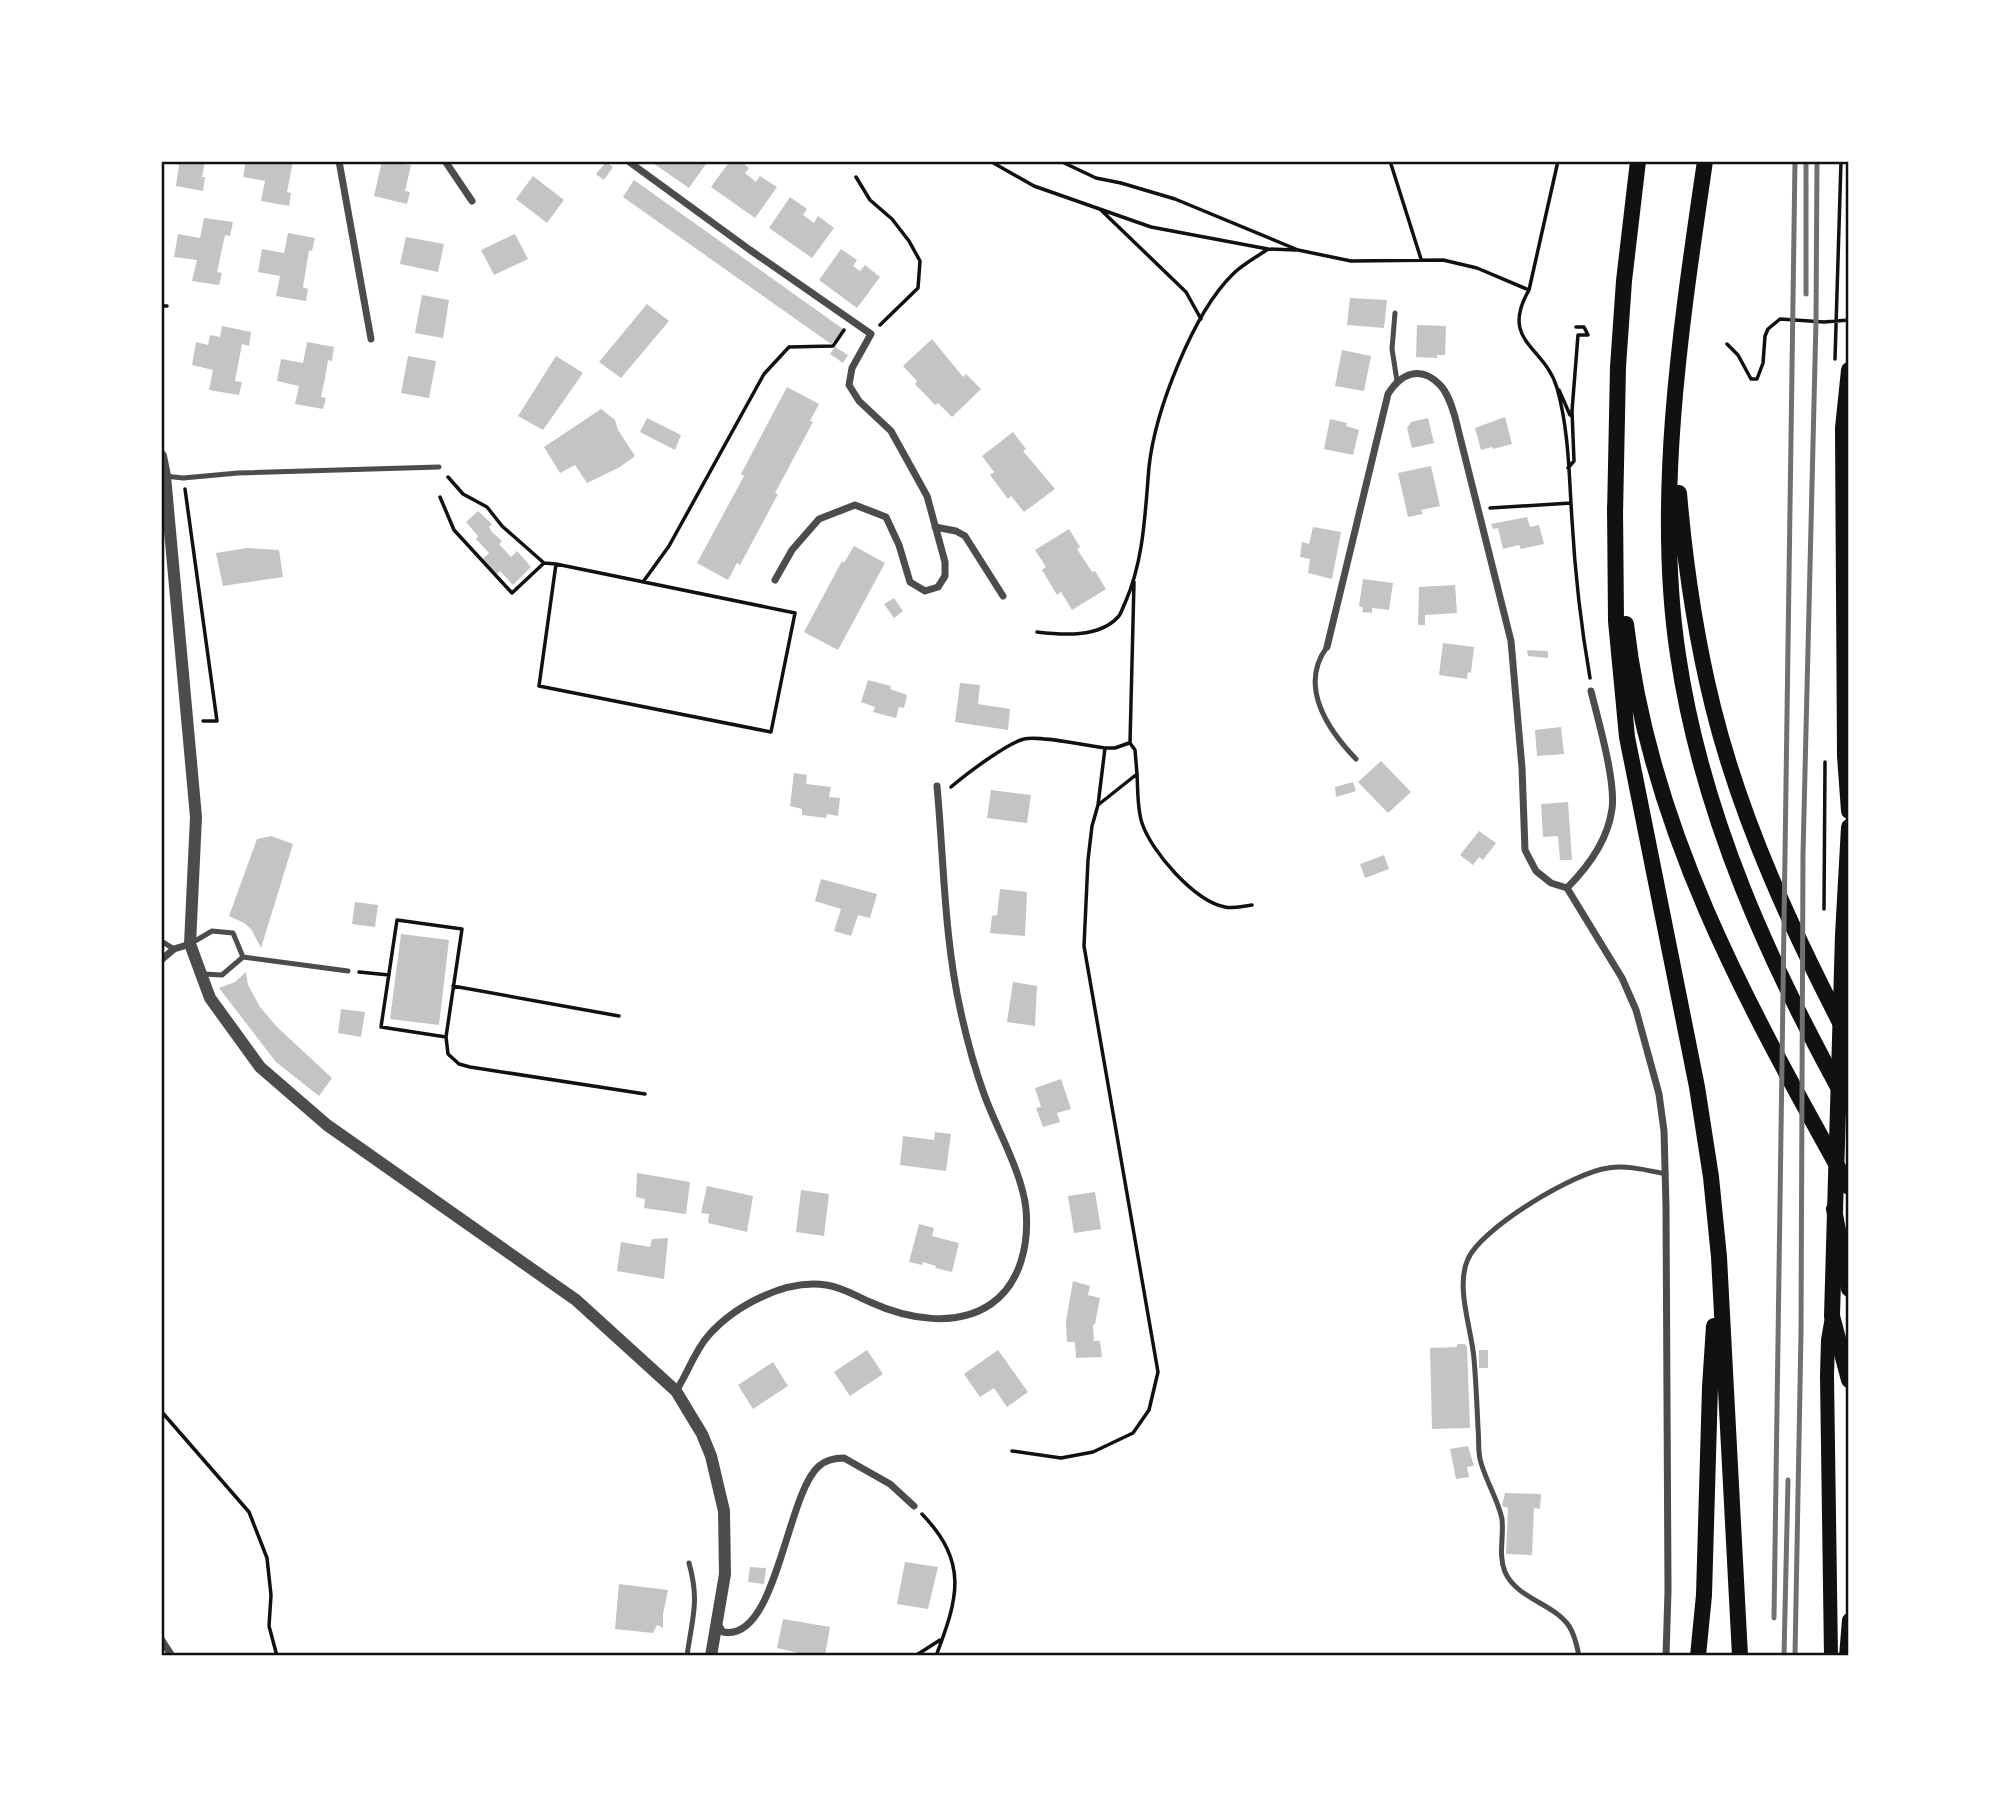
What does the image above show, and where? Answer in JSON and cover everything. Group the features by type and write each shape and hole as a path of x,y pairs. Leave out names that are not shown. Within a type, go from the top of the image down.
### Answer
{"main road":[{"path":"1638,161 1623,293 1618,380 1616,621 1627,737 1697,1087 1711,1177 1719,1257 1740,1656"},
{"path":"1705,161 1690,262 1674,421 1669,521 1670,575 1677,653 1696,751 1716,817 1768,950 1849,1107"},
{"path":"1849,370 1843,428 1845,756 1849,811"},
{"path":"1674,421 1679,498 1688,571 1711,696 1725,749 1770,874 1849,1041"},
{"path":"1615,506 1629,648 1648,739 1684,860 1727,959 1766,1038 1849,1187"},
{"path":"1831,1656 1827,1376 1832,1316 1842,947 1849,827"},
{"path":"1833,1209 1849,1289"},
{"path":"1698,1656 1703,1595 1710,1387 1719,1257"},
{"path":"1832,1316 1849,1380"},
{"path":"1846,1656 1849,1620"}],"street":[{"path":"339,161 371,340"},
{"path":"445,161 472,201"},
{"path":"628,161 871,334 852,368 849,385 859,401 891,432 927,496 945,562 945,576 938,587 925,591 910,582 899,545 886,517 855,505 820,519 792,550 775,580"},
{"path":"1327,647 1388,394 1396,381 1406,374 1416,373 1440,385 1449,400 1511,641 1522,768 1525,850 1536,871 1550,883 1567,888 1622,978 1636,1010 1659,1094 1665,1174 1668,1591 1666,1656"},
{"path":"161,456 196,817 190,944 210,998 260,1067 327,1125 576,1300 676,1391 702,1434 711,1456 724,1511 725,1574 712,1656"},
{"path":"935,527 956,531 965,536 1003,596"},
{"path":"1567,888 1598,849 1612,808 1611,785 1591,691"},
{"path":"676,1391 706,1338 725,1319 765,1296 810,1284 828,1285 898,1312 927,1318 953,1319 972,1315 990,1304 1006,1292 1016,1277 1023,1254 1026,1207 1021,1186 983,1092 961,1012 947,926 937,786"},
{"path":"161,960 174,949 190,944"},
{"path":"716,1622 723,1632 732,1634 741,1631 760,1610 806,1487 817,1467 828,1461 844,1458 890,1485 914,1506"},
{"path":"161,1639 172,1656"}],"lane":[{"path":"1395,313 1392,349 1396,381"},
{"path":"165,476 183,478 238,473 439,467"},
{"path":"1327,647 1316,666 1318,704 1338,741 1356,759"},
{"path":"190,944 212,931 233,933 243,957"},
{"path":"161,941 174,949"},
{"path":"200,974 222,975 243,957 348,971"},
{"path":"1579,1656 1569,1626 1559,1616 1512,1584 1501,1560 1501,1515 1480,1458 1474,1354 1467,1322 1465,1269 1475,1248 1495,1228 1559,1187 1586,1174 1606,1168 1627,1167 1665,1174"},
{"path":"687,1656 696,1605 694,1583 688,1563"}],"path":[{"path":"990,161 1034,186 1151,227 1351,261 1443,260 1478,268 1530,290"},
{"path":"1060,161 1096,178 1175,199 1298,250"},
{"path":"1232,161 1252,161"},
{"path":"1390,161 1421,260"},
{"path":"1558,161 1530,290 1520,307 1519,327 1525,341 1552,375 1572,419"},
{"path":"856,177 870,200 892,219 920,261 918,288 871,334"},
{"path":"1100,209 1186,292 1201,319"},
{"path":"1252,905 1235,907 1210,902 1180,878 1153,845 1141,819 1135,750 1129,743 1134,582 1143,532 1150,463 1159,418 1182,358 1208,305 1234,273 1268,249"},
{"path":"161,306 167,306"},
{"path":"1727,344 1738,355 1751,379 1757,379 1763,363 1765,336 1768,329 1780,320 1849,320"},
{"path":"1568,468 1574,461 1572,419 1578,335 1588,335 1584,327 1576,327"},
{"path":"643,582 669,546 764,374 789,347 833,346"},
{"path":"1552,375 1557,387 1565,430 1582,631 1591,691"},
{"path":"439,467 463,494 487,506 502,526 544,563 556,564 795,613 771,732 539,686 556,564"},
{"path":"183,478 217,721"},
{"path":"440,497 454,530 512,593 544,563"},
{"path":"1477,509 1571,503"},
{"path":"1037,632 1064,635 1101,629 1118,617 1134,582"},
{"path":"938,797 968,772 1022,739 1035,738 1105,748 1129,743"},
{"path":"1012,1451 1061,1458 1093,1452 1133,1433 1149,1410 1158,1372 1084,946 1088,860 1105,748"},
{"path":"1098,805 1137,774"},
{"path":"446,1037 382,1027 397,919 461,929 446,1037 448,1054 459,1063 470,1067 645,1094"},
{"path":"376,974 389,975"},
{"path":"453,986 619,1016"},
{"path":"161,1411 249,1512 267,1558 271,1595 269,1626 277,1656"},
{"path":"914,1506 946,1543 956,1577 954,1599 936,1656"},
{"path":"915,1656 942,1639"}],"building":[{"path":"166,161 205,161 203,191 176,186 179,165"},
{"path":"246,161 293,161 287,192 291,193 289,206 261,201 265,181 243,177"},
{"path":"382,161 411,165 405,191 410,192 407,204 374,196"},
{"path":"650,161 708,161 689,188"},
{"path":"730,161 740,161 749,168 745,173 756,182 760,176 777,187 755,218 711,187"},
{"path":"606,162 613,167 604,180 596,174"},
{"path":"533,176 564,200 547,223 516,199"},
{"path":"634,180 843,329 831,344 623,197"},
{"path":"790,197 807,209 803,215 814,223 818,216 834,228 812,258 769,228"},
{"path":"204,218 233,222 230,236 225,235 217,272 222,273 219,285 192,281 197,260 174,257 178,234 200,238"},
{"path":"288,233 315,238 312,251 309,250 303,287 308,289 306,301 276,296 280,276 258,272 262,249 284,253"},
{"path":"515,234 528,259 494,275 481,250"},
{"path":"406,237 444,244 438,272 400,264"},
{"path":"841,249 857,260 853,266 860,271 865,265 880,277 857,308 819,280"},
{"path":"422,295 449,300 443,338 415,333"},
{"path":"1350,298 1387,300 1384,328 1347,325"},
{"path":"647,304 669,321 621,378 599,362"},
{"path":"1417,325 1446,326 1445,355 1437,355 1437,358 1416,357"},
{"path":"222,326 251,332 249,346 242,344 235,381 242,382 239,395 209,390 213,370 192,365 196,342 208,345 210,335 220,337"},
{"path":"932,339 963,377 966,374 981,389 952,417 938,403 935,405 915,384 917,381 903,366"},
{"path":"307,342 334,347 332,361 328,360 321,397 326,398 323,409 295,404 299,386 277,381 281,359 303,363"},
{"path":"835,347 848,355 843,363 830,354"},
{"path":"1342,350 1371,356 1364,391 1335,386"},
{"path":"408,356 436,361 429,398 401,393"},
{"path":"556,356 583,373 543,430 518,416"},
{"path":"787,387 819,404 810,421 813,422 775,493 778,494 740,565 737,563 728,580 697,563 744,476 741,474"},
{"path":"601,409 615,420 618,430 635,456 620,467 587,483 575,465 560,473 544,447"},
{"path":"1505,417 1512,444 1481,450 1475,428"},
{"path":"647,418 681,435 675,450 640,432"},
{"path":"1428,418 1434,443 1412,448 1407,428 1411,422"},
{"path":"1330,419 1347,423 1346,426 1359,430 1353,455 1324,449"},
{"path":"1013,432 1026,449 1023,451 1055,489 1024,512 1011,496 1008,499 990,475 994,472 982,456"},
{"path":"1431,466 1440,506 1421,510 1423,514 1408,517 1398,473"},
{"path":"478,511 492,524 489,527 502,541 499,544 511,557 517,551 531,567 513,585 500,571 497,574 483,559 489,553 466,522"},
{"path":"1527,517 1530,527 1539,525 1544,544 1521,549 1519,545 1503,549 1498,528 1493,529 1491,524"},
{"path":"1313,527 1341,532 1332,579 1308,573 1310,559 1300,557 1302,542 1309,544"},
{"path":"1069,529 1080,547 1077,549 1106,589 1072,610 1061,592 1057,595 1042,570 1046,567 1035,550"},
{"path":"854,546 885,563 838,650 804,632 842,561 844,563"},
{"path":"247,548 279,550 283,577 223,586 216,553"},
{"path":"1363,579 1393,583 1389,610 1372,608 1372,613 1362,612 1363,608 1359,606"},
{"path":"1455,585 1457,613 1425,615 1425,625 1418,625 1419,587"},
{"path":"894,598 903,611 894,618 884,604"},
{"path":"1443,643 1474,647 1471,673 1468,672 1467,679 1439,675"},
{"path":"1527,650 1548,651 1548,658 1528,656"},
{"path":"868,680 891,686 890,689 907,695 904,708 899,707 896,718 873,712 875,707 861,702"},
{"path":"960,683 980,685 978,704 1010,709 1008,730 955,722"},
{"path":"1561,727 1564,754 1537,756 1535,730"},
{"path":"1381,761 1411,792 1388,813 1358,782"},
{"path":"794,773 807,775 806,784 831,787 829,797 840,798 838,816 827,814 826,818 802,815 802,809 790,806"},
{"path":"1353,782 1356,791 1336,797 1335,787"},
{"path":"991,790 1031,795 1027,823 987,818"},
{"path":"1568,802 1572,860 1560,860 1558,836 1543,837 1541,804"},
{"path":"1479,831 1496,843 1483,860 1479,857 1473,865 1460,855"},
{"path":"271,836 293,844 261,948 251,929 229,916 257,839"},
{"path":"1384,855 1389,869 1365,878 1360,864"},
{"path":"821,879 877,894 870,918 858,915 851,936 834,931 841,909 815,901"},
{"path":"1000,889 1027,892 1025,936 990,933 992,916 997,915"},
{"path":"355,902 378,905 375,927 352,924"},
{"path":"401,934 449,940 439,1025 390,1019"},
{"path":"246,972 248,985 260,1007 277,1027 332,1078 319,1096 276,1062 219,988 235,982"},
{"path":"1013,982 1037,986 1035,1026 1007,1022"},
{"path":"341,1009 365,1012 361,1037 338,1033"},
{"path":"1061,1079 1071,1109 1057,1113 1060,1122 1043,1127 1036,1108 1041,1107 1035,1088"},
{"path":"935,1132 951,1134 946,1171 900,1165 903,1136 934,1140"},
{"path":"637,1173 690,1182 686,1214 644,1208 645,1199 636,1197"},
{"path":"707,1186 753,1196 747,1232 708,1223 709,1214 701,1213"},
{"path":"801,1190 829,1194 824,1236 796,1232"},
{"path":"1095,1192 1101,1229 1074,1233 1068,1196"},
{"path":"919,1224 934,1228 932,1236 959,1243 952,1272 923,1262 922,1265 909,1262"},
{"path":"668,1238 664,1279 617,1271 621,1242 650,1247 652,1239"},
{"path":"1073,1281 1090,1286 1088,1295 1100,1298 1093,1325 1094,1341 1100,1341 1102,1357 1076,1358 1075,1342 1067,1342 1066,1321"},
{"path":"1457,1344 1465,1344 1467,1347 1470,1428 1432,1429 1430,1348 1457,1347"},
{"path":"867,1350 883,1374 850,1396 834,1372"},
{"path":"998,1350 1028,1392 1007,1407 994,1388 980,1397 964,1374"},
{"path":"1479,1350 1488,1350 1488,1368 1479,1368"},
{"path":"773,1362 788,1386 753,1409 738,1385"},
{"path":"1468,1446 1474,1466 1467,1467 1469,1477 1456,1479 1450,1449"},
{"path":"1505,1493 1541,1494 1540,1509 1534,1508 1532,1555 1506,1554 1508,1508 1502,1506"},
{"path":"905,1562 938,1567 928,1609 897,1604"},
{"path":"750,1567 766,1568 764,1584 748,1582"},
{"path":"619,1584 668,1590 663,1628 657,1625 653,1633 615,1629"},
{"path":"783,1619 830,1627 825,1656 811,1656 777,1648"}],"railway":[{"path":"1774,1618 1795,161"},
{"path":"1806,161 1806,294"},
{"path":"1795,1656 1801,1333 1803,854 1816,321 1817,161"},
{"path":"1784,1656 1788,1480"}]}
